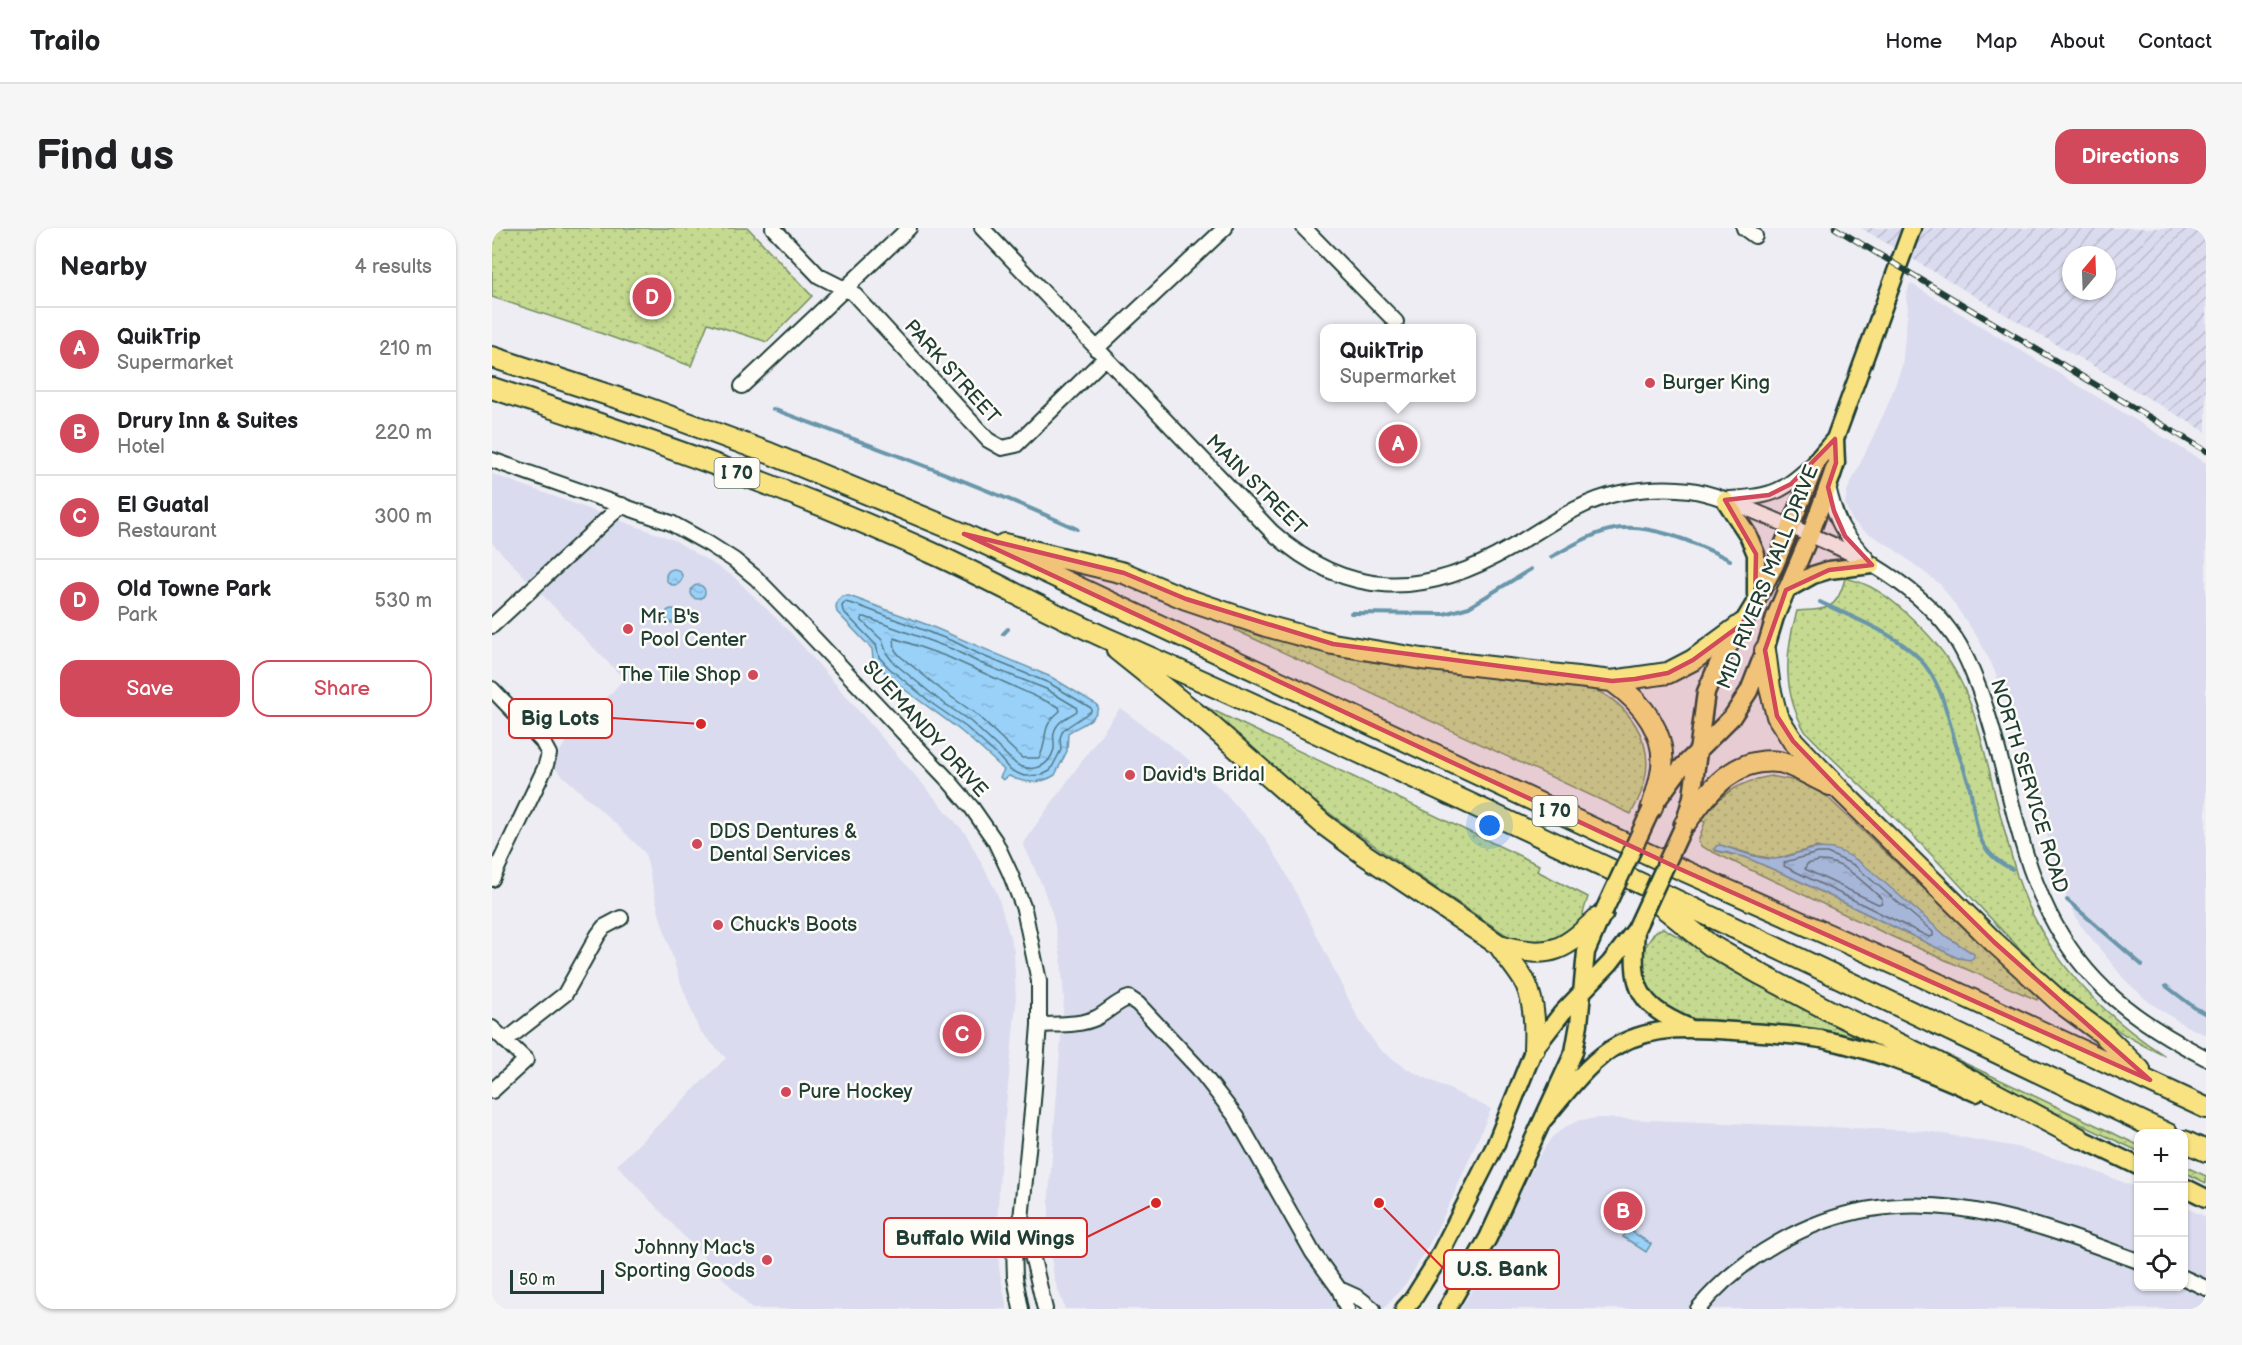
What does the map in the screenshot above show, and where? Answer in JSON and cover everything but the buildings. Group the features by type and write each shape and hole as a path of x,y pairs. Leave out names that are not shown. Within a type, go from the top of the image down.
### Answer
{"highway":[{"name":"I 70","path":"492,357 715,432 833,478 964,534 1680,869 2150,1080 2206,1108"},
{"name":"I 70","path":"492,388 623,432 818,505 944,558 1096,633 1287,718 2157,1129"},
{"path":"964,534 1124,573 1196,602 1266,626 1333,644 1422,659 1612,681 1668,673 1693,660 1742,624"},
{"path":"1096,633 1193,710 1323,824 1499,945 1524,952 1555,951 1575,940 1603,913"},
{"path":"1765,650 1770,688 1777,716 1793,741 1994,942 2061,1003 2102,1034 2150,1080"},
{"path":"1612,681 1639,703 1655,727 1658,736 1661,746 1662,772 1651,810"},
{"path":"1684,825 1719,780 1730,772 1756,763 1780,762 1838,788"},
{"path":"1628,878 1710,945 1727,955 1832,1012 1936,1062 2079,1138"},
{"path":"1499,945 1526,984 1533,1006 1534,1049"},
{"path":"2188,1143 2206,1151"}],"main road":[{"name":"MID RIVERS MALL DRIVE","path":"1404,1309 1435,1264 1495,1146 1534,1049 1562,1013 1610,963 1636,929 1684,825 1692,797 1700,751 1706,692 1718,664 1755,603 1791,527 1818,459 1835,439 1912,228"},
{"name":"MID RIVERS MALL DRIVE","path":"1447,1309 1488,1238 1574,1053 1586,952 1651,810 1680,769 1732,717 1749,691 1786,590 1828,487 1836,463 1835,439"},
{"path":"1725,500 1748,535 1756,554 1755,603"},
{"path":"1786,590 1813,575 1829,570 1872,565"},
{"path":"1636,929 1634,961 1638,988 1647,1003 1663,1016 1689,1028"},
{"path":"1544,1119 1597,1060 1618,1044 1652,1032 1689,1028 1820,1039 1874,1052 1926,1071 2134,1164"},
{"path":"2188,1189 2206,1198"}],"street":[{"name":"PARK STREET","path":"773,228 819,276 854,293 988,440 1002,448 1016,445 1101,353"},
{"path":"742,386 909,228"},
{"name":"MAIN STREET","path":"982,228 1252,513 1289,548 1319,567 1357,580 1394,585 1432,582 1451,577 1485,562 1574,510 1620,493 1687,489 1725,500 1810,535"},
{"path":"1101,353 1225,228"},
{"path":"1304,228 1396,322"},
{"path":"1725,500 1756,498 1777,492 1791,484 1818,459"},
{"name":"SUEMANDY DRIVE","path":"492,460 671,523 709,544 756,578 972,808 995,841 1024,909 1039,981 1039,1025 1021,1219 1014,1247 1015,1278 1021,1309"},
{"path":"1828,487 1833,511 1845,536 1872,565"},
{"path":"492,626 622,505"},
{"name":"NORTH SERVICE ROAD","path":"1810,535 1872,565 1910,591 1951,631 1972,669 1990,719 2033,873 2049,914 2073,953 2098,984 2130,1013 2162,1035 2206,1058"},
{"path":"492,689 542,741 549,754 545,768 492,879"},
{"path":"505,1041 561,999 598,935 604,927 621,918"},
{"path":"1039,1025 1083,1023 1096,1018 1120,1001 1129,998 1138,1004 1198,1068 1236,1117 1313,1253 1339,1288 1347,1309"},
{"path":"492,1028 526,1060 492,1091"},
{"path":"1698,1309 1746,1263 1798,1231 1831,1218 1898,1205 1928,1204 1981,1211 2134,1259"},
{"name":"SUEMANDY DRIVE","path":"1021,1219 1032,1247 1045,1309"},
{"path":"2188,1280 2206,1288"},
{"path":"1339,1288 1359,1298 1373,1309"}],"highlighted area":[{"path":"1835,439 1836,463 1828,487 1834,511 1845,536 1872,565 1829,570 1786,590 1765,650 1777,716 1793,741 1838,788 1994,942 2150,1080 1680,869 964,534 1124,573 1186,599 1333,644 1612,681 1635,679 1668,673 1693,660 1742,624 1755,603 1756,554 1725,500 1769,495 1791,484"}],"shaded area":[{"path":"1861,228 2206,228 2206,432 1996,309"},
{"path":"1910,283 2206,463 2206,1035 2184,1025 2149,1002 2125,980 2079,923 2055,872 2045,825 2009,707 1978,638 1941,585 1890,546 1863,530 1852,520 1845,504 1847,491 1887,407 1902,366 1908,308 1906,298"},
{"path":"492,474 674,540 733,576 791,633 966,834 997,893 1014,951 1016,1003 1000,1168 997,1230 999,1268 1007,1309 752,1309 617,1165 726,1058 699,1030 679,978 659,913 645,853 552,766 563,746 624,679 492,543"},
{"path":"1120,708 1184,756 1226,794 1264,837 1283,867 1359,1020 1380,1050 1409,1070 1491,1109 1431,1241 1408,1281 1384,1309 1065,1309 1054,1278 1049,1236 1049,1196 1064,999 1061,958 1053,916 1023,843"},
{"path":"1601,1118 1926,1131 2017,1147 2084,1167 2134,1186 2134,1291 2188,1291 2188,1209 2206,1217 2206,1309 1460,1309 1480,1278 1538,1158 1552,1137 1565,1127 1580,1120"}],"green space":[{"path":"492,228 748,228 812,296 767,342 708,323 691,366 492,297"},
{"path":"1845,578 1869,586 1891,600 1920,626 1948,659 1973,711 2017,876 2041,930 2057,955 2095,1000 2140,1039 2165,1056 2128,1037 2062,989 2032,961 1905,828 1805,731 1792,702 1789,687 1788,657 1793,626 1797,611 1816,610 1834,602 1842,589"},
{"path":"1235,627 1314,648 1392,664 1595,690 1618,704 1628,714 1642,738 1647,765 1639,797 1631,814 1235,630"},
{"path":"1202,705 1539,865 1537,871 1588,897 1583,913 1584,918 1571,930 1546,941 1533,942 1511,938 1320,806"},
{"path":"1771,776 1806,783 1823,793 2038,997 2037,1000 1895,938 1702,847 1698,842 1705,822 1702,821 1715,803 1740,785","holes":["1720,845 1776,859 1817,847 1857,860 1957,943 1958,958 1793,878 1745,857 1716,851"]},
{"path":"1663,928 1782,996 1858,1034 1856,1037 1781,1025 1686,1018 1671,1011 1658,1002 1649,990 1642,967 1645,947 1655,932"},
{"path":"1825,997 2134,1143 2134,1149 1945,1061"},
{"path":"2188,1168 2206,1176 2206,1183 2188,1174"}],"water":[{"path":"674,569 682,577 674,585 666,577"},
{"path":"698,585 703,587 705,592 703,597 698,599 693,597 691,592 693,587"},
{"path":"842,596 849,596 928,625 1051,677 1096,704 1097,712 1090,720 1068,733 1067,751 1055,775 1038,781 1026,782 1009,776 1003,780 1000,777 1004,770 989,755 896,683 877,664 873,659 872,649 837,612 838,600"},
{"path":"672,609 677,611 679,616 677,621 672,623 667,621 665,616 667,611"},
{"path":"1720,845 1767,859 1781,858 1821,848 1845,853 1869,869 1947,937 1974,954 1974,957 1970,960 1958,958 1793,878 1745,857 1714,850"},
{"path":"1628,1229 1651,1244 1646,1252 1623,1237"}],"waterway":[{"path":"773,409 964,481 1077,529"},
{"path":"1551,557 1610,530 1639,528 1672,535 1730,560"},
{"path":"1351,613 1444,614 1469,607 1531,569"},
{"path":"1820,602 1872,626 1897,641 1909,649 1927,668 1946,710 1969,784 1978,833 1989,853 2012,869"},
{"path":"1003,634 1008,629"},
{"path":"2067,900 2142,965"},
{"path":"2166,986 2206,1014"}],"railway":[{"path":"1835,228 2206,451"}],"place":[{"name":"Old Towne Park","path":"652,297"},
{"name":"Burger King","path":"1650,383"},
{"name":"QuikTrip","path":"1398,444"},
{"name":"Mr. B's Pool Center","path":"628,629"},
{"name":"The Tile Shop","path":"753,675"},
{"name":"Big Lots","path":"701,724"},
{"name":"David's Bridal","path":"1130,775"},
{"name":"DDS Dentures & Dental Services","path":"697,844"},
{"name":"Chuck's Boots","path":"718,925"},
{"name":"El Guatal","path":"962,1034"},
{"name":"Pure Hockey","path":"786,1092"},
{"name":"Buffalo Wild Wings","path":"1156,1203"},
{"name":"U.S. Bank","path":"1379,1203"},
{"name":"Drury Inn & Suites","path":"1623,1211"},
{"name":"Johnny Mac's Sporting Goods","path":"767,1260"}]}
